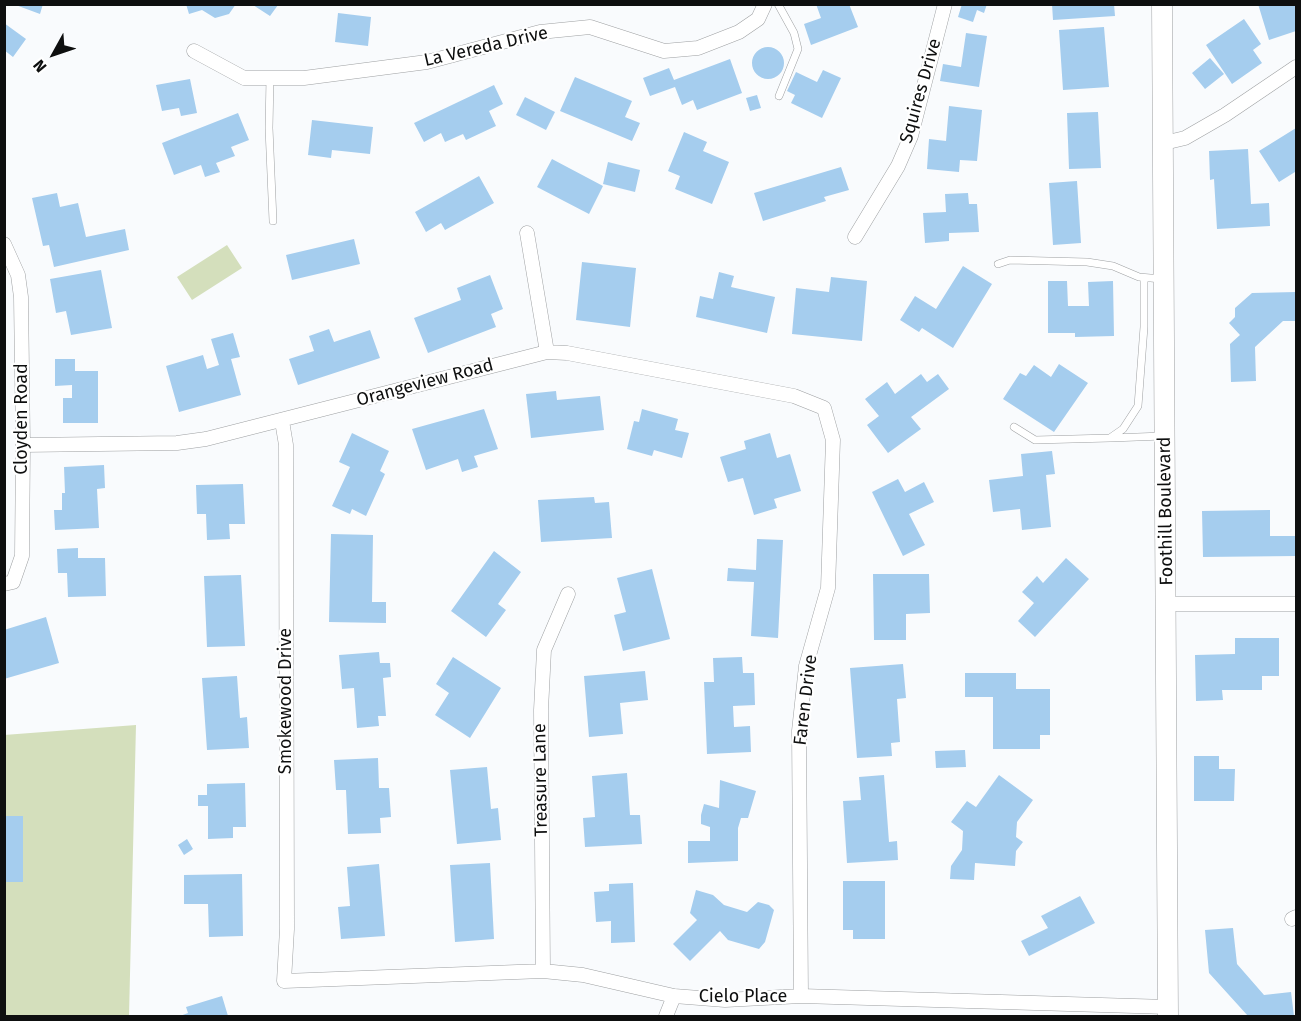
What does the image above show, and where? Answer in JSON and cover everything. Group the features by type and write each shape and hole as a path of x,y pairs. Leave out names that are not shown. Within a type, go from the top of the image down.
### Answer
{"street":[{"name":"La Vereda Drive","path":"194,51 244,78 304,78 427,62 540,32 590,27 664,51 698,48 739,32 758,19 765,4"},
{"name":"Squires Drive","path":"855,237 898,166 911,136 945,4"},
{"name":"Foothill Boulevard","path":"1162,4 1168,1012"},
{"path":"1164,143 1185,138 1225,115 1296,67"},
{"path":"527,233 547,352"},
{"name":"Cloyden Road","path":"8,250 21,297 23,445 22,556 9,583"},
{"name":"Orangeview Road","path":"23,445 177,443 207,439 547,352 567,353 794,396 824,408"},
{"name":"Faren Drive","path":"801,996 799,731 806,666 828,588 833,440 824,408"},
{"name":"Smokewood Drive","path":"282,421 286,445 287,929 284,981"},
{"name":"Treasure Lane","path":"543,971 541,710 544,650 568,594"},
{"path":"1167,604 1296,604"},
{"name":"Cielo Place","path":"284,981 543,971 583,975 674,996 725,1000 801,996 1168,1012"},
{"path":"666,1017 674,996"}],"lane":[{"path":"778,4 794,33 798,49 779,96"},
{"path":"270,78 269,128 273,221"},
{"path":"998,264 1010,260 1087,262 1113,266 1144,278 1165,279"},
{"path":"1110,438 1123,429 1138,406 1144,327 1144,278"},
{"path":"1014,427 1035,440 1166,436"}],"green space":[{"path":"227,245 242,268 192,300 177,277"},
{"path":"136,725 129,1016 5,1016 4,735"}],"building":[{"path":"13,4 43,4 40,14"},
{"path":"186,4 236,4 229,14 215,18 202,10 189,14"},
{"path":"816,4 849,4 858,27 811,45 804,24 821,18"},
{"path":"962,4 987,4 984,13 977,10 973,22 958,17"},
{"path":"1052,4 1114,4 1115,16 1053,20"},
{"path":"1258,4 1296,4 1296,31 1269,40"},
{"path":"253,5 278,5 270,16"},
{"path":"338,13 371,17 368,46 335,42"},
{"path":"1244,19 1261,44 1253,50 1262,63 1232,84 1206,45"},
{"path":"4,23 26,39 13,57 4,50"},
{"path":"1104,27 1109,87 1063,90 1059,30"},
{"path":"966,33 987,36 979,87 940,81 943,64 961,67"},
{"path":"768,47 779,52 784,63 779,74 768,79 757,74 752,63 757,52"},
{"path":"1210,58 1224,74 1205,89 1192,73"},
{"path":"730,59 742,93 697,110 693,100 682,105 675,87 650,96 643,78 669,68 674,80"},
{"path":"823,70 841,78 822,118 791,103 795,95 787,91 796,72 817,82"},
{"path":"575,77 632,101 625,117 640,123 632,141 560,111"},
{"path":"190,79 197,113 181,116 179,108 162,111 156,85"},
{"path":"494,85 503,104 489,111 496,126 466,140 463,134 445,142 441,133 424,142 414,123"},
{"path":"757,95 761,108 750,111 746,98"},
{"path":"525,97 555,112 546,130 516,115"},
{"path":"949,106 982,110 977,161 960,160 959,172 927,169 929,139 946,141"},
{"path":"1098,112 1101,168 1069,169 1067,113"},
{"path":"238,113 249,140 231,147 235,156 216,163 220,172 205,177 201,165 174,175 162,143"},
{"path":"312,120 373,127 370,154 332,150 331,158 308,155"},
{"path":"1296,128 1296,174 1295,172 1279,182 1259,151"},
{"path":"684,132 707,142 703,151 729,162 712,204 675,189 680,176 668,171"},
{"path":"1248,149 1251,204 1269,203 1270,226 1217,229 1214,179 1210,180 1209,151"},
{"path":"552,159 603,186 589,214 537,187"},
{"path":"608,162 640,170 635,192 603,184"},
{"path":"841,167 849,190 824,197 826,201 763,221 754,193"},
{"path":"479,176 494,203 445,230 441,223 426,232 415,212"},
{"path":"1077,181 1081,243 1053,245 1049,183"},
{"path":"57,193 60,207 78,203 86,237 125,229 129,250 54,267 49,245 43,246 32,198"},
{"path":"968,193 969,204 977,204 979,232 949,233 949,241 925,243 923,213 946,212 945,194"},
{"path":"354,239 360,264 292,280 286,255"},
{"path":"582,262 636,268 630,327 576,320"},
{"path":"963,266 992,284 953,348 922,328 919,332 900,320 915,296 936,309"},
{"path":"101,270 112,328 71,335 66,311 56,313 50,279"},
{"path":"719,272 734,276 731,287 775,297 767,333 696,317 700,296 713,299"},
{"path":"490,275 503,309 491,314 496,327 428,353 414,318 461,300 457,288"},
{"path":"831,277 867,281 862,341 792,334 796,288 829,292"},
{"path":"1048,281 1067,281 1068,306 1089,306 1088,282 1113,281 1114,336 1075,337 1075,333 1048,333"},
{"path":"1296,292 1296,321 1283,321 1255,347 1256,381 1231,382 1230,344 1240,335 1229,323 1235,317 1235,308 1252,293"},
{"path":"329,329 334,342 370,330 380,358 298,385 289,359 314,351 309,336"},
{"path":"233,333 240,357 231,359 241,395 179,412 166,366 203,355 207,369 219,365 211,339"},
{"path":"55,359 75,359 75,371 98,371 98,423 63,423 63,398 72,398 72,385 55,386"},
{"path":"1059,364 1088,383 1054,432 1003,399 1020,373 1026,376 1034,365 1051,377"},
{"path":"921,374 927,382 938,374 949,389 911,417 921,429 888,453 867,425 879,416 865,399 887,382 895,394"},
{"path":"556,391 557,400 600,396 604,430 531,438 526,394"},
{"path":"484,409 498,449 474,456 478,467 462,472 458,459 426,470 412,429"},
{"path":"642,409 678,419 675,430 689,433 682,458 654,450 652,456 627,449 634,421 639,422"},
{"path":"352,433 389,451 380,471 385,474 366,516 352,509 350,514 332,506 350,467 339,462"},
{"path":"770,433 777,458 790,454 801,491 774,499 777,508 754,515 743,478 728,482 720,457 746,449 744,441"},
{"path":"1052,451 1055,474 1046,475 1051,527 1022,530 1020,509 993,512 989,480 1023,476 1021,454"},
{"path":"104,465 105,488 97,489 99,528 55,530 54,510 62,510 62,493 65,493 64,467"},
{"path":"898,479 905,492 924,482 934,502 909,514 925,545 903,556 872,492"},
{"path":"243,484 245,524 229,524 230,539 207,540 206,514 197,514 196,485"},
{"path":"594,497 595,503 609,502 612,538 541,542 538,500"},
{"path":"1270,510 1270,536 1296,536 1296,556 1203,557 1202,511"},
{"path":"331,534 373,535 372,602 386,602 386,623 329,622"},
{"path":"757,539 783,540 778,638 751,636 754,582 727,581 728,568 756,570"},
{"path":"78,548 78,558 105,558 106,596 68,597 67,573 58,573 57,549"},
{"path":"494,551 521,572 498,604 506,610 486,637 451,611"},
{"path":"1066,558 1089,579 1035,637 1018,621 1034,603 1022,592 1037,576 1043,583"},
{"path":"652,569 670,639 623,651 614,615 626,612 617,578"},
{"path":"873,574 929,574 930,613 906,614 906,640 874,640"},
{"path":"241,575 245,646 207,647 204,576"},
{"path":"46,617 59,663 4,679 4,630"},
{"path":"1235,638 1279,638 1279,676 1262,676 1262,690 1222,690 1223,700 1196,701 1195,655 1235,654"},
{"path":"379,652 380,663 390,663 391,677 383,678 386,716 378,716 379,726 357,728 354,688 342,689 339,655"},
{"path":"453,657 501,688 470,738 435,715 449,693 436,684"},
{"path":"742,657 743,673 754,673 755,705 733,706 734,727 750,726 751,752 707,754 704,682 714,682 713,658"},
{"path":"903,664 906,698 897,699 900,742 891,743 892,756 857,758 850,668"},
{"path":"645,671 648,700 620,703 623,734 589,737 584,676"},
{"path":"965,673 1016,673 1016,689 1050,689 1050,735 1040,735 1040,749 993,749 993,697 965,697"},
{"path":"237,676 240,718 247,717 249,748 207,750 202,678"},
{"path":"965,750 966,767 936,768 935,751"},
{"path":"1194,756 1219,756 1219,769 1235,769 1234,801 1194,801"},
{"path":"378,758 379,788 389,788 391,817 380,818 381,833 348,834 346,790 336,790 334,760"},
{"path":"487,767 491,809 498,808 501,840 457,844 450,770"},
{"path":"627,773 630,815 640,815 642,844 585,847 583,818 595,817 592,776"},
{"path":"884,775 889,842 897,841 898,860 847,863 843,801 861,800 859,777"},
{"path":"999,775 1033,800 1017,822 1016,837 1023,842 1016,851 1015,866 975,863 974,880 950,879 951,866 962,850 963,831 951,822 967,801 976,807"},
{"path":"720,780 756,791 748,818 741,818 738,828 738,861 688,863 688,841 710,841 710,827 701,824 701,815 704,804 719,808"},
{"path":"245,783 246,827 233,827 233,838 208,839 208,806 198,806 198,795 207,795 207,784"},
{"path":"4,816 23,816 23,882 4,882"},
{"path":"187,839 193,849 184,855 178,845"},
{"path":"490,863 494,939 455,942 450,865"},
{"path":"379,864 385,936 341,939 338,907 350,906 347,867"},
{"path":"242,874 243,936 209,937 208,904 184,904 184,875"},
{"path":"843,881 885,881 885,939 853,939 853,930 843,930"},
{"path":"633,883 635,942 611,943 611,921 596,922 594,892 609,891 609,884"},
{"path":"696,890 713,895 724,905 747,912 758,902 769,905 774,910 765,942 759,949 728,940 720,931 690,961 673,944 697,920 690,913"},
{"path":"1080,896 1095,923 1029,956 1021,941 1048,928 1041,916"},
{"path":"1233,928 1237,964 1264,995 1291,992 1294,1016 1248,1016 1209,973 1205,930"},
{"path":"222,996 228,1016 180,1016 188,1013 186,1007"}]}
